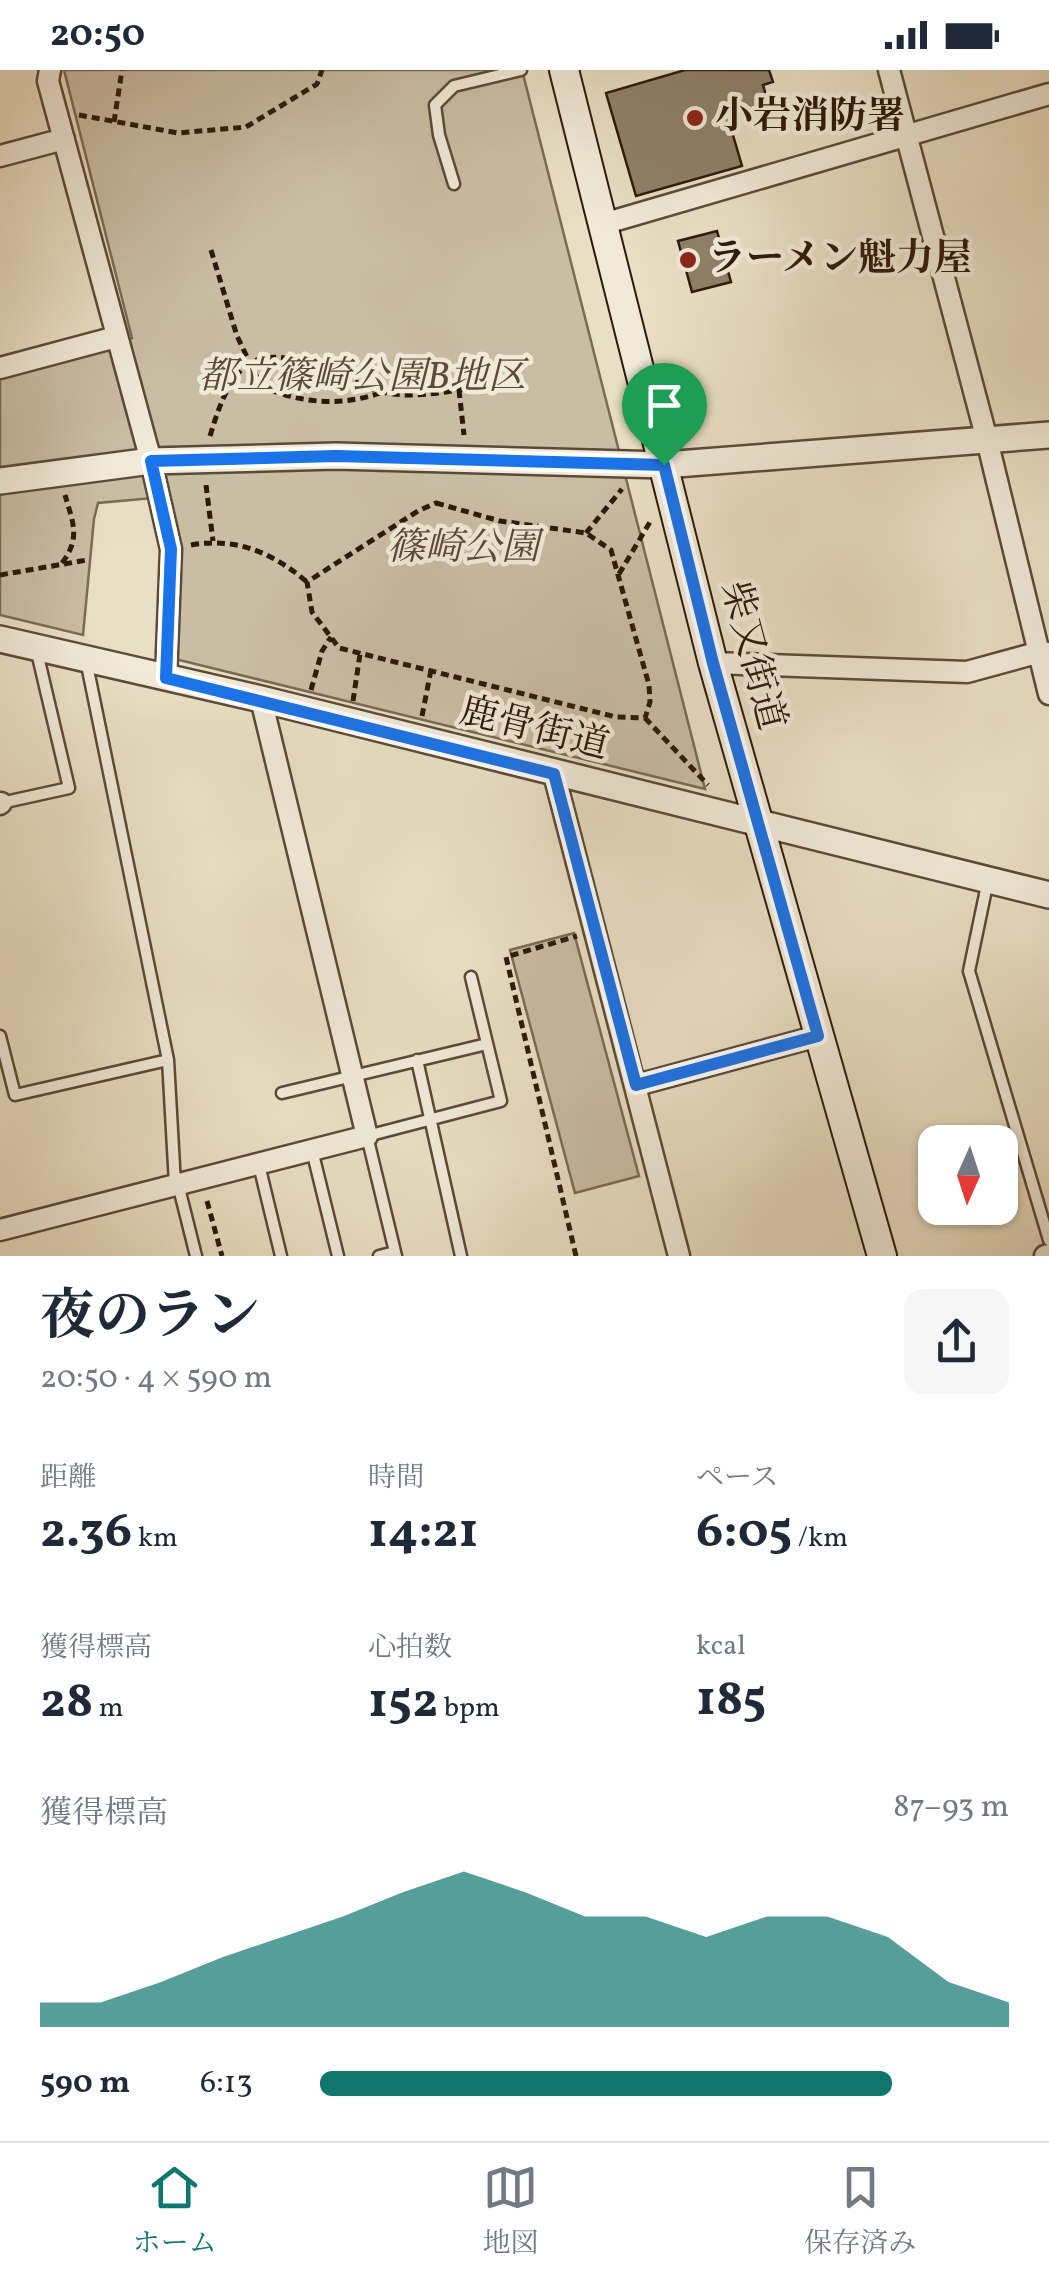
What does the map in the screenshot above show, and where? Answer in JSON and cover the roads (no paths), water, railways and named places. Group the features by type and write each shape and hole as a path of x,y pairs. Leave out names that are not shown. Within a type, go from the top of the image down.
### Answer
{"main road":[{"name":"柴又街道","path":"564,70 713,663 882,1256"}],"street":[{"path":"50,70 48,81 151,461 171,549 166,678"},
{"path":"889,70 1044,652 1049,694"},
{"path":"604,224 1049,94"},
{"path":"0,156 64,139"},
{"path":"0,368 116,338"},
{"path":"0,481 151,461 336,456 664,465 1049,435"},
{"name":"鹿骨街道","path":"0,638 1049,895"},
{"path":"713,663 967,672 1044,652"},
{"path":"0,1230 367,1136 261,699"},
{"path":"554,774 679,1256"},
{"path":"636,1085 818,1036"}],"lane":[{"path":"454,184 435,105 454,86 521,70"},
{"path":"1,803 69,788 36,648"},
{"path":"86,660 168,1060 176,1185 196,1256"},
{"path":"988,879 969,972 1049,1240"},
{"path":"379,1256 395,1254 367,1136 501,1101 471,976"},
{"path":"0,1036 14,1096 168,1060"},
{"path":"282,1092 487,1044"},
{"path":"416,1060 461,1256"},
{"path":"312,1150 338,1256"},
{"path":"259,1164 281,1256"}],"place":[{"name":"小岩消防署","path":"695,118"},
{"name":"ラーメン魁力屋","path":"688,260"}],"park label":[{"name":"都立篠崎公園B地区","path":"362,378"},
{"name":"篠崎公園","path":"463,549"}]}
